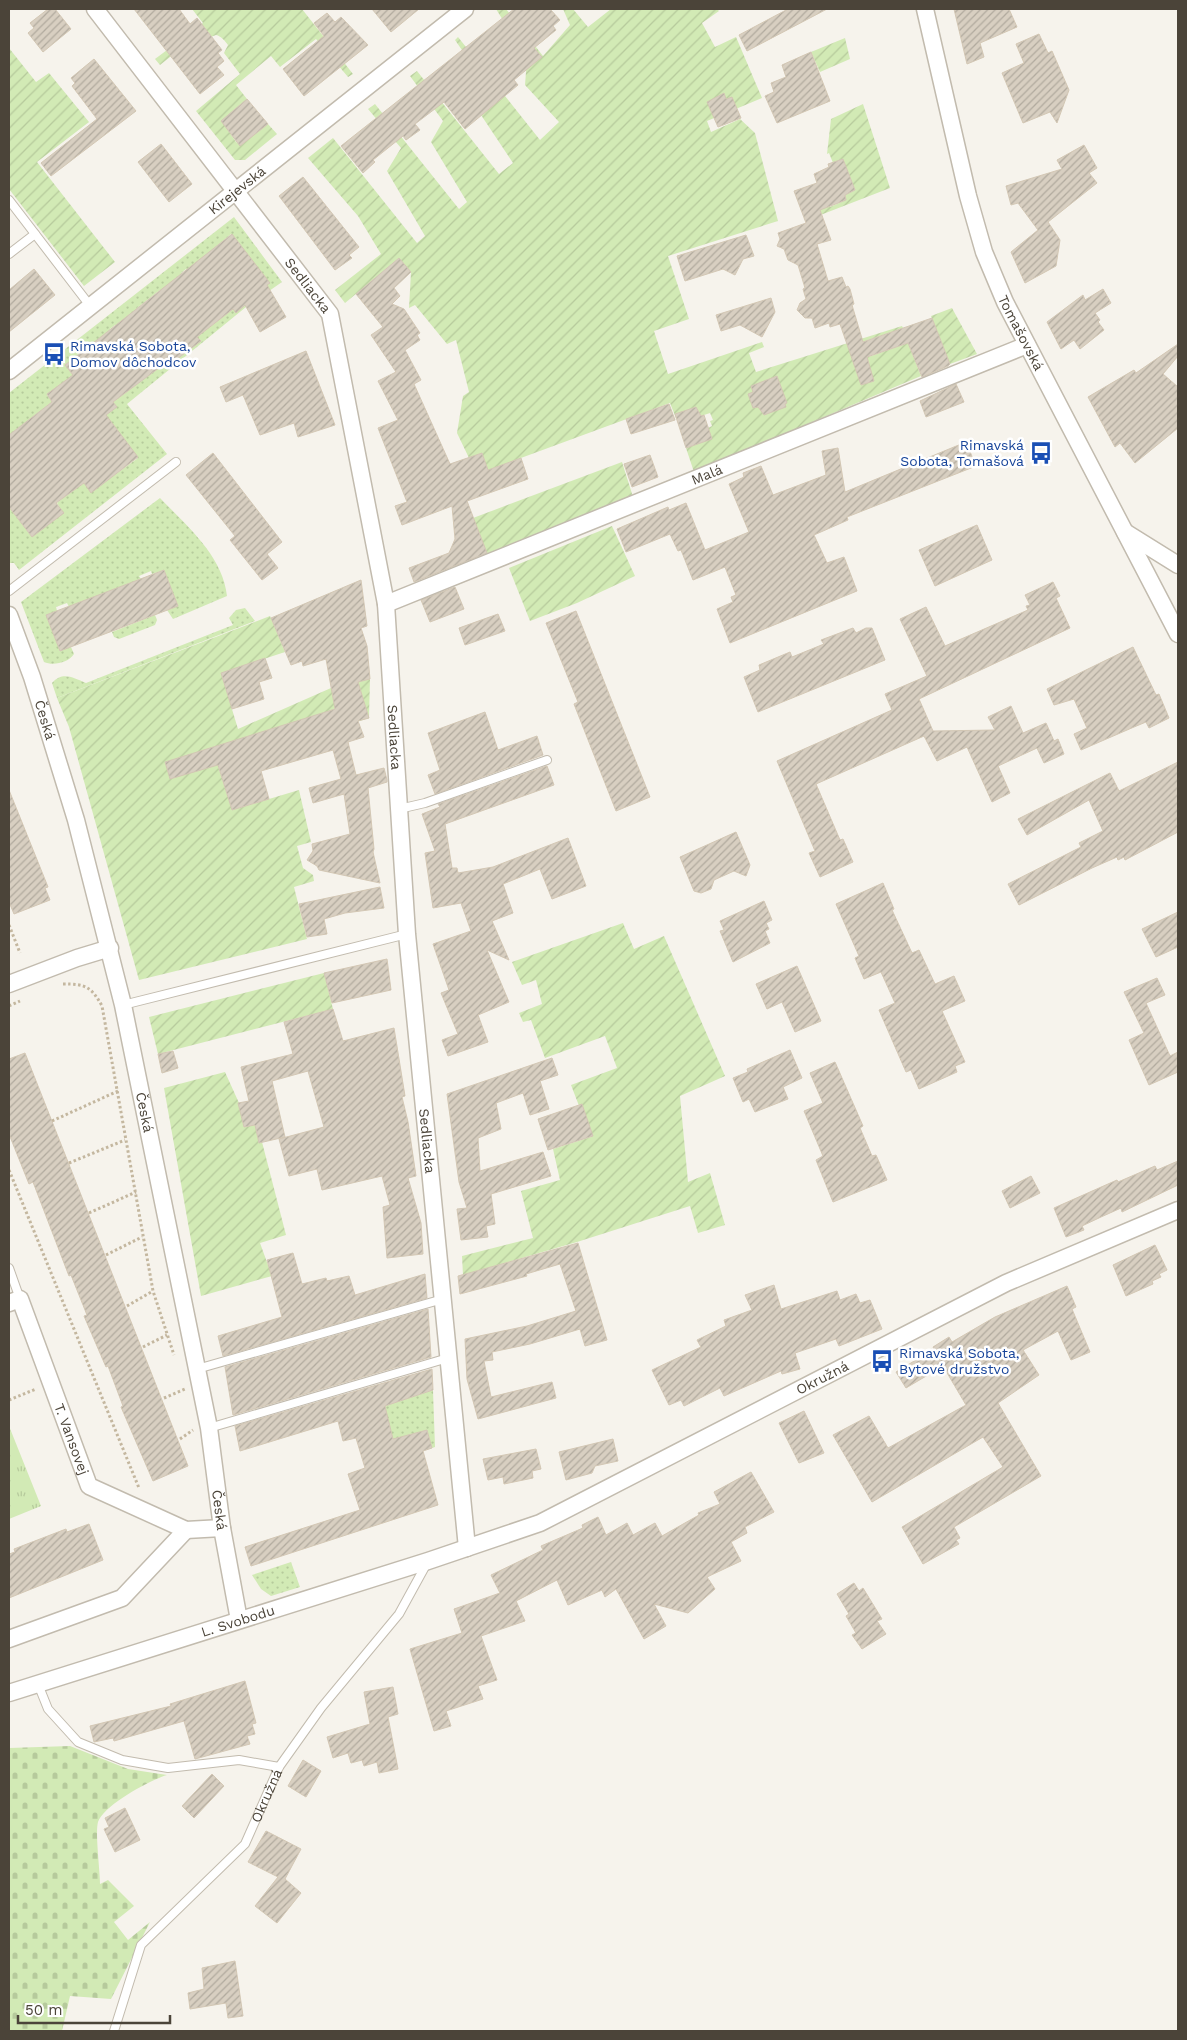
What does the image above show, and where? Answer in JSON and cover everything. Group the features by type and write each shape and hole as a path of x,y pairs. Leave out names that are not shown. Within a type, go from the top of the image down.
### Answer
{"street":[{"name":"Sedliacka","path":"95,9 330,314 386,604 407,934 467,1548"},
{"name":"Kirejevská","path":"9,371 466,9"},
{"name":"Tomašovská","path":"925,9 968,196 984,252 1005,302 1178,634"},
{"name":"Malá","path":"386,604 1028,345"},
{"path":"1124,532 1178,565"},
{"name":"Česká","path":"9,615 32,677 76,820 110,948 197,1368 201,1429 239,1620"},
{"path":"9,984 77,958 110,948"},
{"name":"Okružná","path":"467,1548 540,1523 1006,1283 1178,1210"},
{"name":"T. Vansovej","path":"14,1301 52,1382 90,1486 186,1530 222,1528"},
{"path":"9,1639 122,1598 186,1530"},
{"name":"L. Svobodu","path":"9,1693 467,1548"}],"lane":[{"path":"9,200 91,307"},
{"path":"9,254 35,234"},
{"path":"9,591 176,462"},
{"path":"399,809 425,803 546,760"},
{"path":"123,1005 407,934"},
{"path":"9,1268 14,1301"},
{"path":"197,1368 443,1299"},
{"path":"201,1429 448,1358"},
{"name":"Okružná","path":"114,2031 141,1944 245,1844 278,1767 320,1708 399,1614 428,1561"},
{"path":"38,1684 48,1709 78,1742 114,1758 168,1768 239,1760 278,1767"}],"path":[{"path":"9,925 20,953"},
{"path":"60,984 82,984 95,993 102,1006 153,1292 176,1362"},
{"path":"9,1006 26,999"},
{"path":"52,1120 118,1092"},
{"path":"69,1163 125,1140"},
{"path":"9,1170 140,1489"},
{"path":"89,1213 136,1192"},
{"path":"106,1255 142,1237"},
{"path":"127,1306 153,1292"},
{"path":"143,1347 167,1335"},
{"path":"182,1380 187,1397"},
{"path":"9,1400 52,1382"},
{"path":"164,1398 185,1389"},
{"path":"192,1422 201,1429"},
{"path":"195,1439 201,1429"},
{"path":"180,1439 201,1429"}],"green space":[{"path":"192,9 302,9 353,74 348,77 316,39 280,67 271,56 236,85 247,99 222,121 236,142 241,145 268,124 277,134 245,160 235,160 196,111 240,74 224,53 228,45 227,43 216,35 180,49 160,65 155,59 203,23"},
{"path":"496,9 506,9 543,56 570,25 563,9 573,9 588,27 611,9 717,9 719,11 702,23 715,47 736,37 762,98 707,121 711,132 740,119 755,133 778,221 668,256 689,319 654,331 668,374 762,342 764,347 749,353 756,372 902,326 903,328 848,347 854,362 908,343 921,376 694,472 686,448 711,439 708,428 712,426 710,421 713,420 710,413 701,416 696,408 692,412 676,418 670,403 488,470 482,453 469,458 457,433 463,396 469,392 456,340 447,344 415,305 409,308 411,272 399,258 345,303 335,290 381,254 358,216 308,158 333,138 417,243 425,236 387,171 401,148 368,109 375,104 459,209 467,202 431,142 443,121 410,76 417,71 499,174 513,163 481,115 484,82 455,40 458,37 540,140 559,122 525,85 527,59"},
{"path":"845,38 850,59 820,72 811,52"},
{"path":"9,48 36,82 49,73 89,122 37,162 115,262 84,286 9,189"},
{"path":"863,104 890,188 805,221 827,202 830,207 846,200 845,195 855,190 843,159 833,163 829,153 827,154 831,119"},
{"path":"234,217 282,282 246,307 127,404 167,454 19,570 14,563 9,563 9,507 32,537 63,513 57,503 59,501 84,483 91,492 138,458 115,427 94,424 117,407 113,402 163,365 165,368 200,341 197,337 233,309 236,312 269,283 231,234 209,253 219,310 186,269 181,273 213,314 160,290 137,308 150,325 147,365 115,325 110,329 142,371 87,347 65,365 78,382 54,389 47,395 52,402 9,435 9,393"},
{"path":"952,308 977,354 950,364 931,316"},
{"path":"622,462 633,497 488,557 473,518"},
{"path":"160,498 192,530 211,555 224,581 227,596 173,619 167,610 178,606 164,570 152,574 151,571 139,576 141,579 69,607 67,603 56,607 57,611 46,615 60,651 71,647 74,654 68,660 60,663 44,662 21,602"},
{"path":"612,526 635,576 577,603 530,621 509,568"},
{"path":"245,608 255,621 57,698 52,683 60,677 64,676 86,683 233,625 229,618 236,610"},
{"path":"155,615 157,620 155,625 119,639 114,637 112,632"},
{"path":"270,616 285,652 221,673 238,729 331,688 370,679 369,718 218,766 232,810 299,790 311,842 297,846 303,868 313,875 314,881 294,887 307,939 139,980 69,727 57,698"},
{"path":"623,923 634,949 664,936 725,1076 680,1096 688,1182 710,1173 725,1225 698,1233 690,1206 577,1242 463,1275 462,1256 533,1238 521,1191 560,1180 553,1149 591,1137 571,1085 617,1068 605,1036 545,1058 531,1020 523,1022 519,1013 542,1004 536,980 522,985 512,962"},
{"path":"324,973 333,1009 158,1054 149,1017"},
{"path":"225,1072 239,1103 244,1127 255,1125 259,1143 262,1142 286,1235 260,1243 272,1276 201,1296 164,1088"},
{"path":"433,1390 435,1447 432,1448 427,1430 390,1440 390,1427 382,1407"},
{"path":"9,1426 41,1506 9,1519"},
{"path":"291,1562 300,1587 271,1596 261,1589 252,1575"},
{"path":"70,1746 128,1769 167,1775 150,1782 118,1801 102,1815 97,1827 100,1884 108,1880 134,1906 114,1922 128,1940 150,1922 111,1999 70,1996 62,2031 9,2031 9,1748"}],"building":[{"path":"48,9 55,9 71,29 43,52 28,33 34,28 30,23"},
{"path":"134,9 179,9 190,24 197,18 222,50 218,53 224,61 217,67 224,75 200,94"},
{"path":"372,9 419,9 391,32"},
{"path":"514,9 550,9 560,20 553,26 556,30 534,48 542,57 514,80 518,85 465,129 444,102 415,124 420,130 406,140 403,136 373,160 375,162 363,173 341,146"},
{"path":"788,9 827,9 747,51 739,35"},
{"path":"954,9 1009,9 1017,27 980,43 984,57 967,64"},
{"path":"327,13 335,22 341,17 368,45 304,96 283,69 324,36 314,23"},
{"path":"1039,34 1048,53 1052,51 1069,90 1057,123 1050,112 1023,123 1002,73 1024,63 1016,44"},
{"path":"811,52 830,101 777,123 765,96 774,92 771,83 786,77 782,65"},
{"path":"94,59 136,111 51,176 41,163 97,119 72,86 75,83 71,78"},
{"path":"724,93 726,99 732,97 741,118 718,127 707,102"},
{"path":"247,99 268,124 240,146 221,121"},
{"path":"161,144 192,184 169,202 138,162"},
{"path":"1084,145 1097,168 1089,173 1097,183 1048,222 1060,240 1056,266 1025,283 1011,252 1038,230 1018,203 1011,205 1006,186 1062,169 1057,160"},
{"path":"843,159 855,190 845,195 846,200 820,210 831,240 817,244 828,281 842,277 846,287 848,286 850,289 854,304 852,305 863,342 932,318 950,364 948,366 922,377 908,343 867,357 874,381 861,385 840,324 830,327 829,323 815,328 812,318 805,318 797,310 800,303 806,299 803,289 805,288 798,265 788,260 784,249 777,246 780,239 778,233 806,223 794,191 817,183 814,174 829,167 828,164"},
{"path":"303,177 359,247 349,255 352,258 335,270 279,196"},
{"path":"232,234 270,283 267,285 286,317 260,332 245,305 236,313 233,309 197,337 201,341 165,368 163,365 113,402 117,407 106,415 138,457 91,493 84,483 56,503 64,513 32,537 9,507 9,435 52,402 47,394 73,375 65,365"},
{"path":"746,235 754,256 743,259 735,275 723,269 685,281 677,256"},
{"path":"399,258 411,272 394,288 400,296 392,304 404,309 420,333 417,335 420,340 405,350 421,380 414,384 450,464 482,453 488,470 521,458 528,479 467,501 487,553 414,582 409,568 449,553 455,539 452,506 402,525 395,506 407,502 378,428 398,420 378,381 396,372 371,335 383,327 356,294"},
{"path":"34,269 55,295 9,332 9,290"},
{"path":"1103,289 1111,303 1095,313 1100,320 1098,322 1104,330 1080,349 1074,340 1061,349 1047,322 1083,295 1085,300"},
{"path":"771,298 775,312 762,337 740,325 721,331 716,315"},
{"path":"1178,344 1178,356 1163,374 1178,387 1178,428 1135,463 1120,443 1115,447 1088,397 1134,370 1136,373"},
{"path":"306,351 335,425 298,437 294,423 260,435 243,395 226,402 220,387"},
{"path":"777,376 787,403 785,404 786,407 764,415 758,407 753,408 748,394 753,392 751,386"},
{"path":"956,384 964,402 926,417 920,401"},
{"path":"669,404 675,420 631,434 626,419"},
{"path":"696,407 701,416 704,415 712,439 686,448 675,414"},
{"path":"966,442 976,466 847,517 848,520 814,535 827,563 844,557 857,591 730,643 717,609 733,602 731,597 736,595 725,567 693,580 681,550 678,551 670,534 626,552 617,529 668,507 669,510 686,503 705,550 749,532 729,484 744,477 743,473 761,466 773,495 826,475 822,451 838,448 845,492"},
{"path":"213,453 282,542 267,554 278,568 262,580 230,540 235,536 186,475"},
{"path":"650,455 658,477 632,487 624,464"},
{"path":"977,525 992,560 935,586 919,550"},
{"path":"164,570 178,606 60,651 46,615"},
{"path":"361,580 367,626 361,628 367,646 370,679 358,682 369,718 358,721 364,737 348,742 356,775 384,768 387,780 387,782 368,788 373,852 380,883 319,870 317,866 307,860 313,851 312,844 350,834 344,794 313,803 309,788 341,779 333,750 261,771 269,799 232,810 218,765 170,779 165,762 335,709 326,659 303,666 302,661 291,665 271,618"},
{"path":"1053,582 1060,596 1056,598 1070,628 919,699 933,731 995,730 988,717 1011,706 1023,733 1046,723 1054,741 1058,739 1064,754 1044,763 1037,748 998,766 1010,793 992,802 967,747 937,761 924,736 816,784 840,840 843,839 853,862 820,877 809,853 815,851 777,761 892,710 885,694 927,676 900,619 926,607 945,646 1028,610 1026,606 1030,605 1025,595"},
{"path":"455,587 464,609 430,622 421,600"},
{"path":"576,611 650,797 616,811 574,704 578,702 546,623"},
{"path":"498,614 505,631 465,645 459,628"},
{"path":"853,628 856,633 866,628 872,628 885,660 758,712 744,677 760,670 759,665 790,652 792,657 824,644 821,640"},
{"path":"1133,647 1156,695 1159,694 1169,718 1149,728 1146,722 1081,750 1074,734 1087,728 1074,699 1054,705 1047,689"},
{"path":"265,658 272,678 259,682 264,699 232,709 221,673"},
{"path":"485,712 498,750 537,736 543,755 435,794 428,775 440,770 428,733"},
{"path":"1178,762 1178,832 1125,860 1124,857 1118,860 1117,857 1019,905 1008,884 1081,847 1079,843 1103,831 1089,800 1027,835 1018,819 1110,773 1119,791"},
{"path":"547,766 554,785 445,824 452,868 457,868 458,873 493,867 568,838 586,886 552,899 540,869 503,884 513,913 492,921 509,960 487,950 509,1002 478,1015 488,1042 448,1056 442,1040 458,1034 441,993 449,990 433,944 471,931 461,903 433,908 425,853 435,851 422,814 440,807 438,804"},
{"path":"9,790 48,887 45,888 50,900 14,914 9,902"},
{"path":"736,832 750,865 746,876 734,871 714,880 711,889 701,893 694,891 680,857"},
{"path":"883,883 894,909 892,910 912,953 919,950 935,984 954,976 965,1001 942,1011 965,1062 955,1066 957,1072 919,1089 911,1070 906,1072 879,1010 895,1003 881,972 864,979 855,958 859,956 836,904"},
{"path":"380,887 384,908 345,913 324,919 327,934 307,937 299,904"},
{"path":"764,901 772,920 766,923 769,929 765,931 770,943 733,962 720,931 724,930 720,921"},
{"path":"1178,912 1178,947 1156,957 1142,929"},
{"path":"387,959 391,990 332,1003 324,973"},
{"path":"797,966 821,1021 795,1032 782,1002 767,1009 756,984"},
{"path":"1157,978 1165,995 1146,1003 1170,1056 1178,1052 1178,1072 1149,1085 1129,1040 1144,1033 1124,992"},
{"path":"333,1009 343,1041 394,1028 405,1096 402,1097 408,1122 416,1176 408,1178 421,1223 423,1254 387,1258 383,1207 390,1205 382,1176 322,1190 317,1169 289,1176 279,1139 324,1127 308,1071 272,1081 285,1137 259,1143 255,1125 244,1127 238,1103 249,1101 241,1067 293,1054 284,1022"},
{"path":"790,1050 802,1078 783,1087 788,1099 755,1112 749,1099 743,1102 733,1078 748,1072 747,1069"},
{"path":"173,1051 178,1068 162,1073 158,1054"},
{"path":"25,1053 188,1466 153,1481 121,1407 123,1406 108,1366 106,1367 84,1316 87,1315 71,1275 69,1276 33,1182 29,1184 9,1134 9,1059"},
{"path":"552,1058 558,1075 540,1081 549,1109 530,1115 523,1093 496,1103 501,1129 478,1138 480,1171 543,1152 551,1176 491,1194 495,1224 486,1226 488,1237 461,1240 457,1209 467,1208 459,1182 447,1094"},
{"path":"835,1062 863,1126 860,1128 872,1156 876,1155 887,1180 833,1202 816,1160 823,1156 804,1111 823,1103 810,1073"},
{"path":"582,1104 593,1136 548,1150 538,1119"},
{"path":"1178,1161 1178,1185 1122,1212 1121,1208 1101,1217 1082,1226 1084,1230 1066,1237 1054,1208 1117,1180 1118,1182 1155,1166 1157,1170"},
{"path":"1031,1176 1040,1193 1010,1208 1002,1191"},
{"path":"578,1243 607,1340 585,1346 580,1329 530,1344 492,1352 493,1360 484,1361 491,1397 552,1382 556,1398 478,1419 467,1379 465,1339 527,1326 576,1311 560,1264 526,1274 527,1276 460,1294 458,1276"},
{"path":"1155,1245 1167,1270 1159,1274 1161,1277 1152,1281 1153,1284 1126,1296 1113,1265"},
{"path":"293,1253 302,1284 326,1278 327,1281 349,1276 355,1295 425,1274 427,1298 223,1356 218,1336 282,1317 267,1260"},
{"path":"774,1285 781,1309 837,1291 840,1300 856,1294 860,1303 870,1300 882,1329 839,1346 836,1339 795,1353 800,1369 782,1374 781,1371 724,1396 720,1388 684,1406 681,1400 669,1405 652,1370 701,1347 697,1340 726,1326 724,1320 752,1310 745,1295"},
{"path":"1067,1286 1076,1307 1072,1309 1090,1352 1071,1360 1058,1331 1023,1350 1039,1375 998,1403 1041,1476 954,1527 960,1538 956,1540 959,1544 923,1564 902,1527 1003,1467 983,1437 872,1502 833,1435 869,1416 888,1448 966,1405 943,1366 906,1388 896,1372 934,1349 933,1347 949,1337 952,1342 995,1317"},
{"path":"428,1309 431,1357 233,1415 225,1367"},
{"path":"432,1369 433,1390 385,1406 393,1439 427,1430 432,1448 423,1451 438,1505 251,1566 245,1547 360,1510 348,1474 365,1468 356,1438 343,1441 338,1421 240,1451 235,1426"},
{"path":"804,1411 824,1453 799,1463 779,1423"},
{"path":"613,1439 618,1461 595,1466 592,1473 566,1480 559,1452"},
{"path":"536,1449 541,1469 532,1471 533,1478 504,1484 503,1477 488,1480 483,1459"},
{"path":"751,1472 774,1512 745,1527 747,1533 731,1542 741,1561 707,1577 715,1589 688,1613 654,1604 666,1626 644,1639 616,1589 605,1597 602,1590 568,1605 557,1580 516,1601 525,1621 481,1636 497,1680 478,1686 483,1699 446,1711 451,1726 434,1731 410,1649 462,1633 454,1609 500,1593 491,1575 543,1550 541,1546 583,1528 582,1525 598,1517 606,1535 627,1523 633,1535 655,1523 662,1536 699,1515 698,1513 720,1504 714,1492"},
{"path":"89,1524 103,1560 9,1598 9,1554 15,1552 14,1549 66,1529 67,1532"},
{"path":"854,1583 859,1591 863,1588 882,1619 877,1621 886,1634 862,1649 852,1635 856,1633 846,1616 849,1614 837,1594"},
{"path":"245,1681 256,1723 252,1724 255,1734 247,1736 250,1744 195,1759 184,1721 114,1741 113,1738 94,1742 90,1726 171,1706 170,1704"},
{"path":"393,1687 398,1714 388,1717 398,1769 379,1773 377,1762 364,1766 362,1760 351,1763 348,1753 333,1758 327,1737 370,1724 364,1692"},
{"path":"303,1760 321,1771 306,1797 288,1786"},
{"path":"212,1774 224,1786 194,1818 182,1806"},
{"path":"125,1808 140,1840 115,1852 104,1829 109,1827 105,1818"},
{"path":"266,1831 301,1849 285,1879 301,1893 277,1923 255,1906 278,1877 248,1862"},
{"path":"235,1961 243,2016 228,2018 226,2003 190,2009 188,1993 204,1989 202,1968"}],"place":[{"name":"Rimavská Sobota, Domov dôchodcov","path":"54,354"},
{"name":"Rimavská Sobota, Tomašová","path":"1041,453"},
{"name":"Rimavská Sobota, Bytové družstvo","path":"882,1361"}]}
